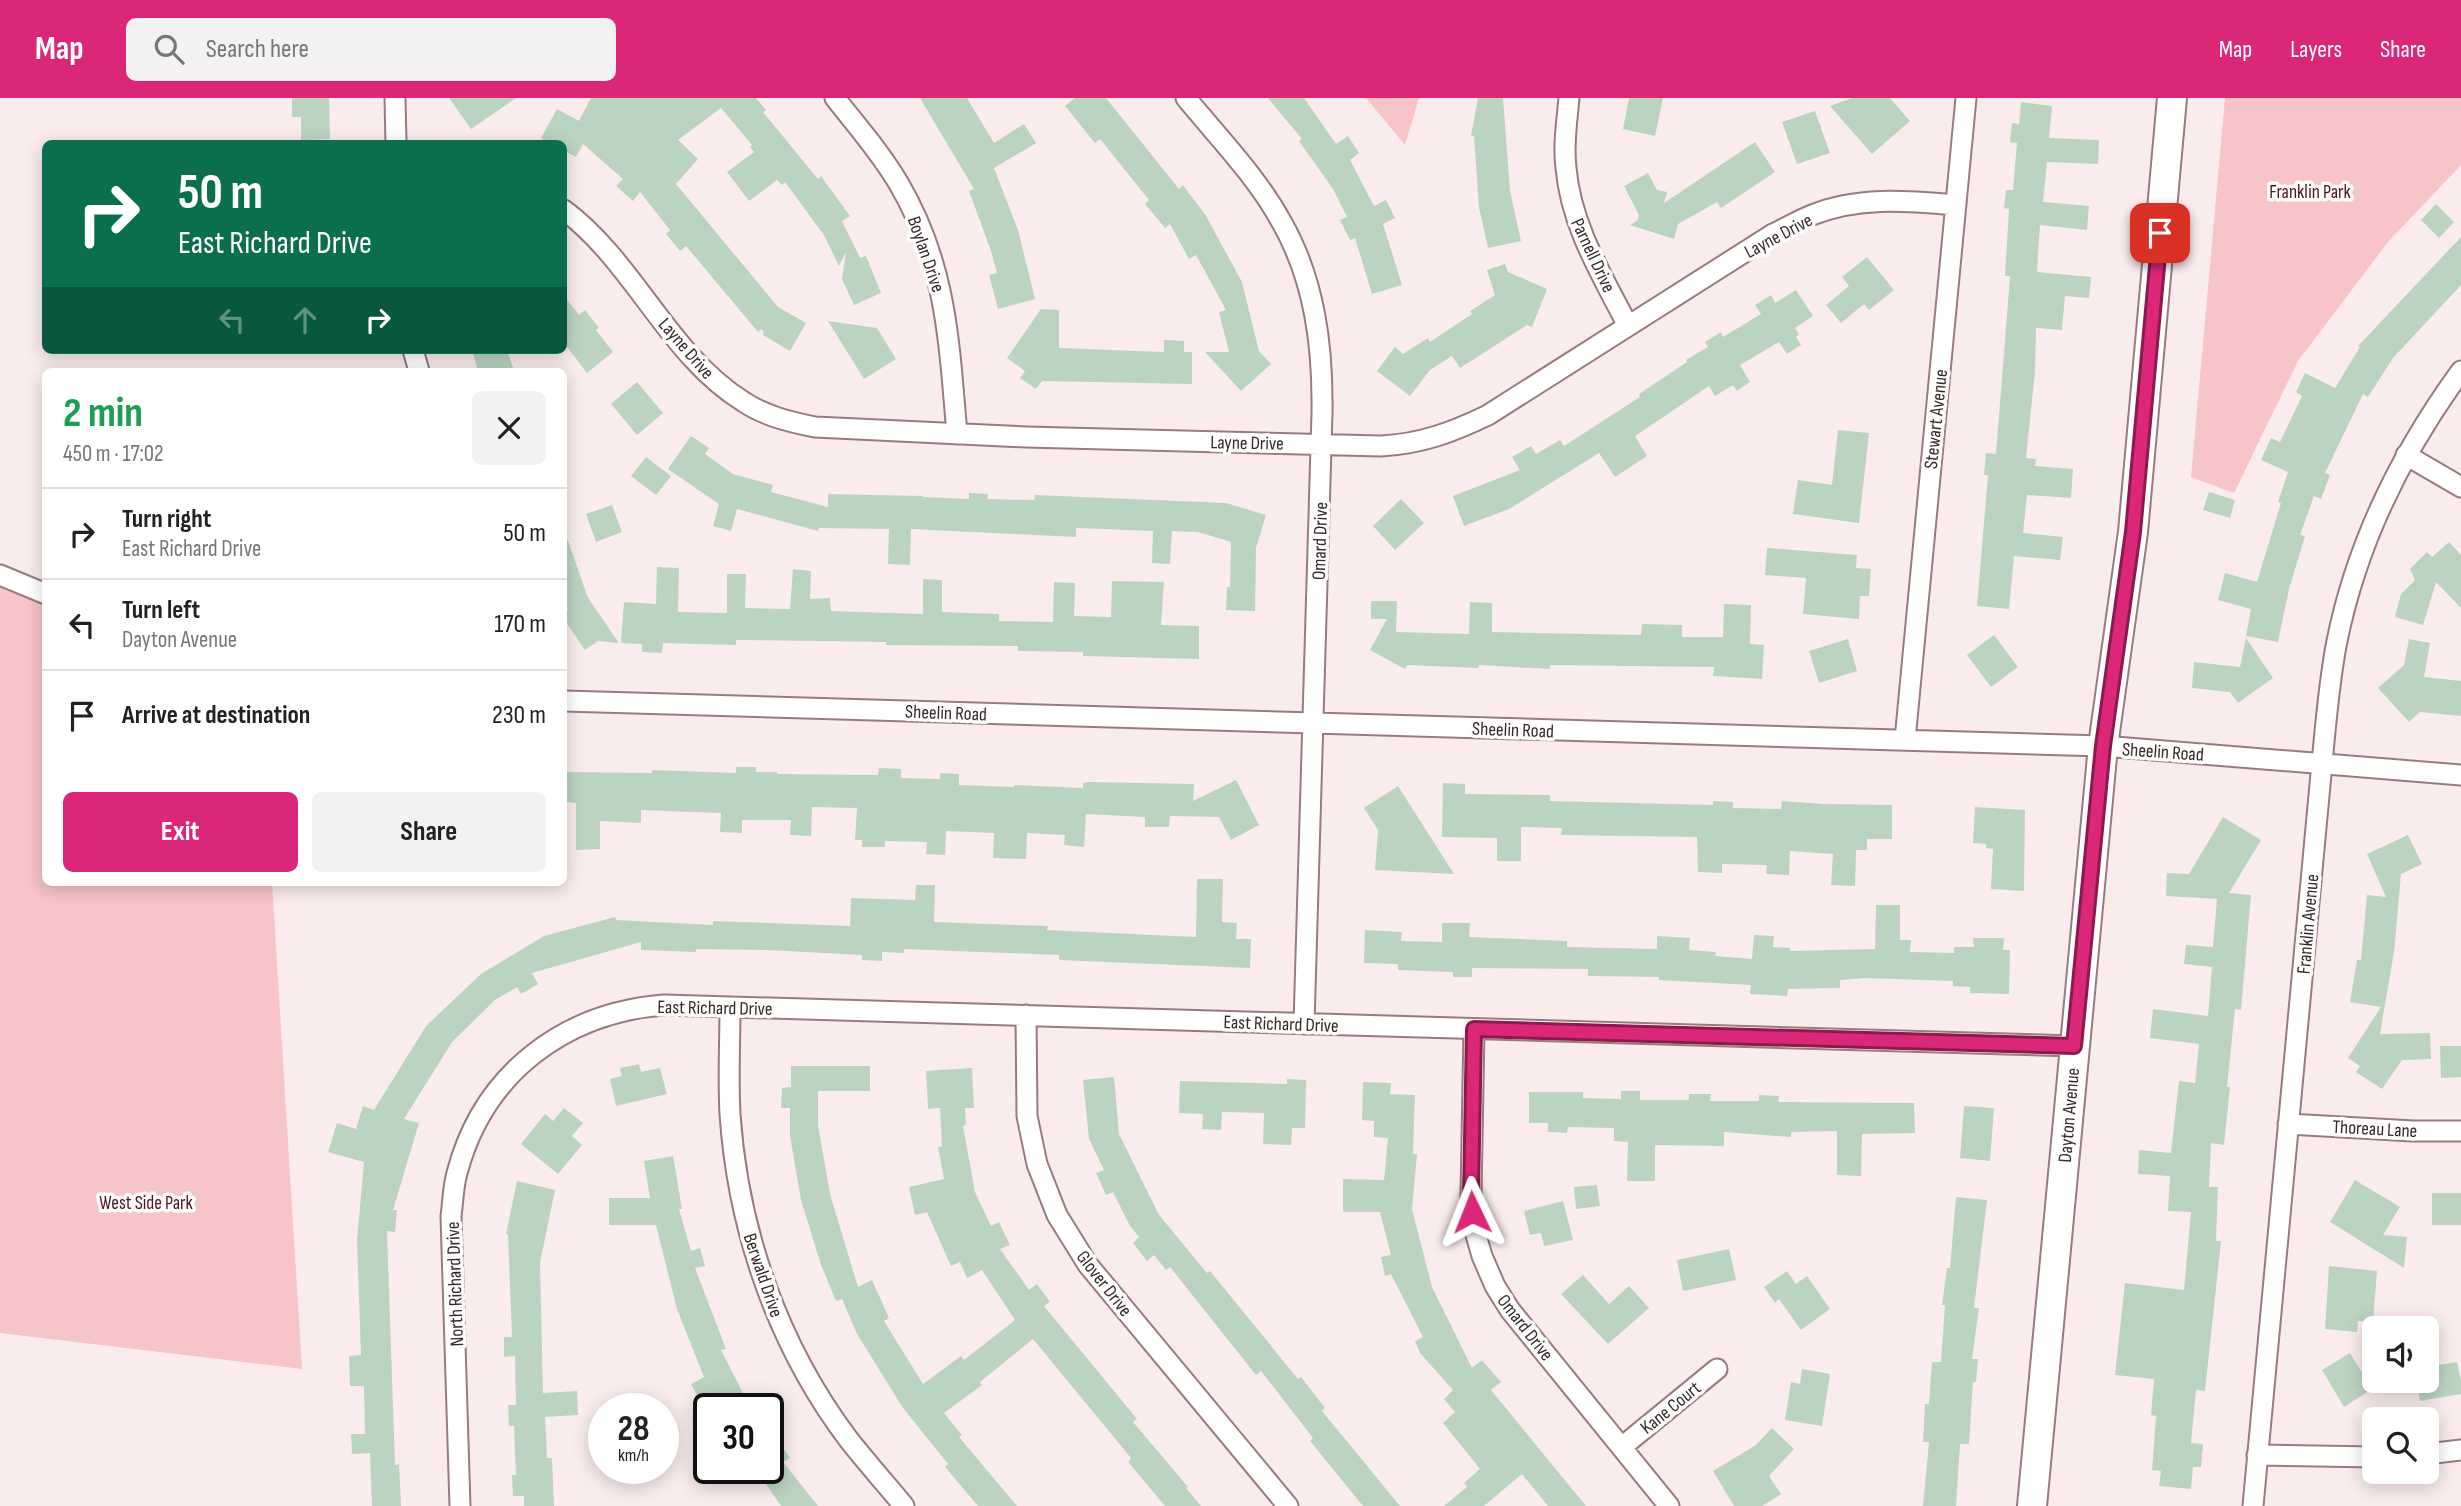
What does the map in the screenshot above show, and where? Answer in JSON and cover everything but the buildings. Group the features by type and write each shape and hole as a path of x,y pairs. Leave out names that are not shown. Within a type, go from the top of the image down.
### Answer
{"main road":[{"name":"Dayton Avenue","path":"2032,1506 2103,746 2133,532 2172,98"}],"street":[{"path":"395,98 396,140"},
{"name":"Boylan Drive","path":"835,98 899,184 917,218 933,259 944,303 949,339 957,433"},
{"name":"Omard Drive","path":"1186,98 1254,180 1281,220 1311,292 1317,318 1322,375 1321,444 1304,1024"},
{"name":"Parnell Drive","path":"1569,98 1565,166 1575,216 1583,238 1628,326"},
{"name":"Stewart Avenue","path":"1905,740 1966,98"},
{"name":"Layne Drive","path":"567,212 604,247 699,365 719,385 744,403 787,421 815,427 957,433 1396,445 1426,441 1454,432 1488,415 1773,234 1812,215 1843,205 1878,201 1956,205"},
{"name":"Franklin Avenue","path":"2253,1506 2332,672 2347,596 2373,523 2406,455 2461,371"},
{"path":"2406,455 2461,487"},
{"path":"0,575 42,592"},
{"name":"Sheelin Road","path":"567,701 2103,746 2461,775"},
{"name":"East Richard Drive","path":"509,1077 540,1048 572,1028 604,1015 664,1004 2074,1046"},
{"name":"Berwald Drive","path":"730,1007 730,1113 737,1177 759,1268 780,1323 821,1398 849,1439 904,1506"},
{"name":"Glover Drive","path":"1026,1015 1027,1116 1037,1164 1057,1215 1088,1265 1288,1506"},
{"name":"Omard Drive","path":"1474,1029 1471,1196 1474,1228 1482,1256 1495,1286 1510,1310 1669,1506"},
{"name":"North Richard Drive","path":"460,1506 451,1216 456,1176 469,1137 486,1104 509,1077"},
{"name":"Thoreau Lane","path":"2288,1124 2461,1131"},
{"name":"Kane Court","path":"1622,1446 1717,1368"},
{"path":"2439,1453 2461,1450"},
{"path":"2257,1455 2362,1457"}],"green space":[{"path":"1366,98 1419,98 1405,145"},
{"name":"Franklin Park","path":"2225,98 2461,98 2461,165 2388,242 2298,361 2234,493 2191,477"},
{"name":"West Side Park","path":"0,575 42,596 42,886 272,886 302,1369 0,1333"}],"route":[{"path":"1472,1212 1474,1029 2074,1046 2103,746 2133,532 2160,233"}]}
